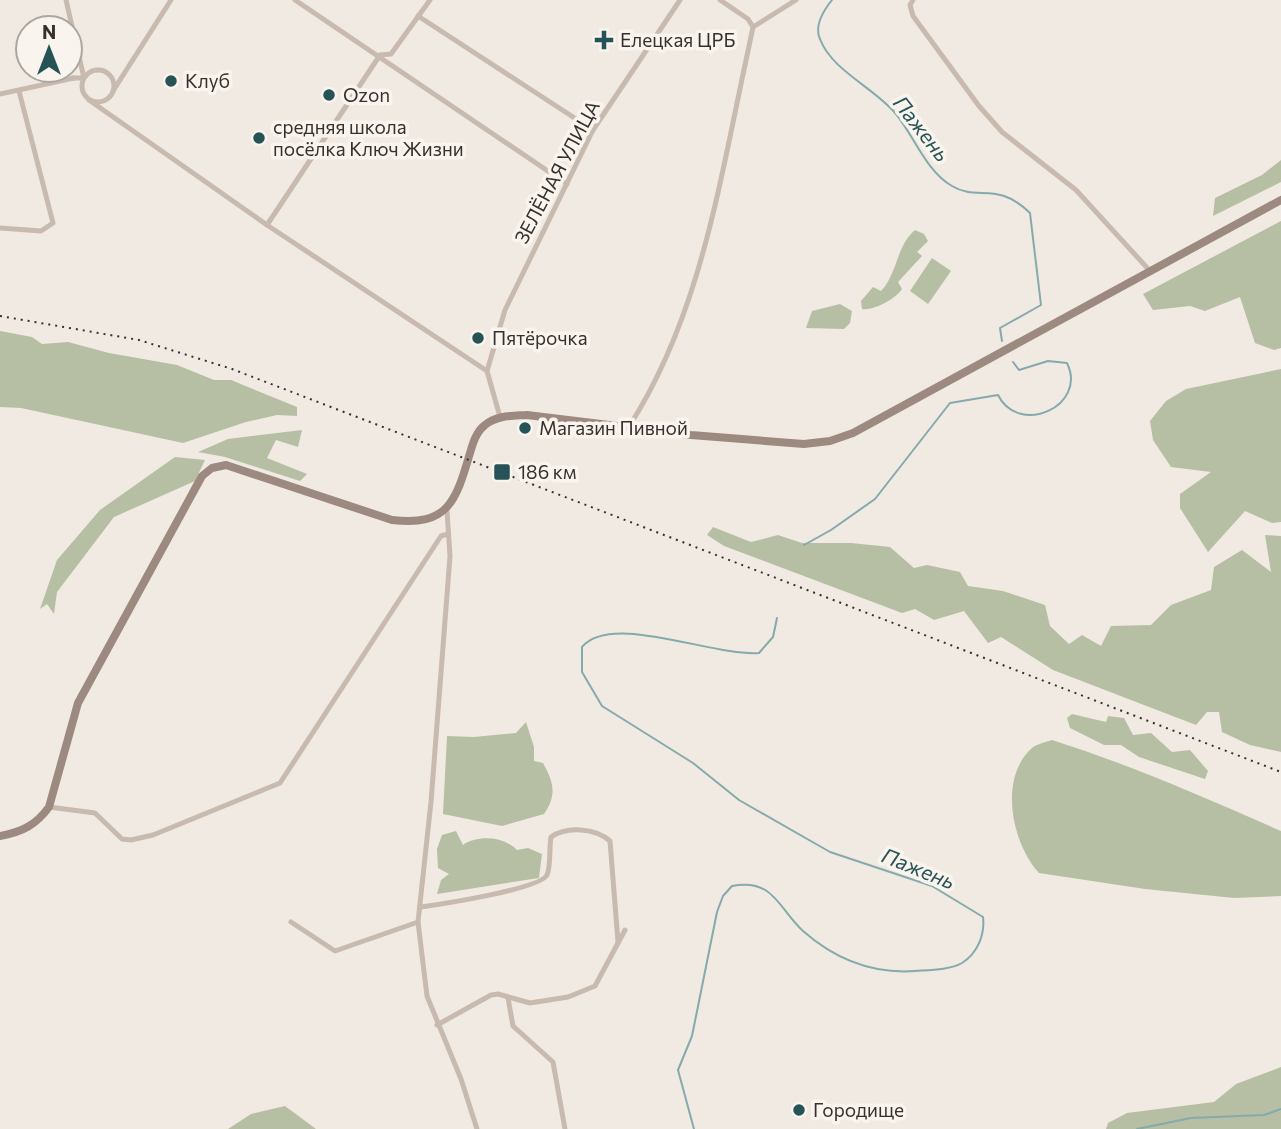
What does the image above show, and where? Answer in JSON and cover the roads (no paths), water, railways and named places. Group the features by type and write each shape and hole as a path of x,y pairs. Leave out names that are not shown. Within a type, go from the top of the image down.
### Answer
{"street":[{"path":"89,100 103,102 112,93 171,0"},
{"path":"295,0 567,184"},
{"path":"380,55 391,54 429,0"},
{"name":"ЗЕЛЁНАЯ УЛИЦА","path":"487,371 505,310 593,130 680,0"},
{"path":"628,428 652,391 681,326 705,245 753,27 748,19 720,0"},
{"path":"753,27 796,0"},
{"path":"913,0 913,16 979,106 1002,132 1076,190 1150,271"},
{"path":"418,16 593,130"},
{"path":"267,225 380,55"},
{"path":"84,80 97,70 106,73 125,71"},
{"path":"106,73 113,82 109,109 112,116"},
{"path":"0,94 48,84"},
{"path":"84,84 89,100 267,225 487,371 499,417"},
{"path":"0,228 41,232 53,223 19,91"},
{"path":"477,1129 461,1079 437,1026 427,996 418,922 450,556 447,510 474,439 484,425 499,417 527,415 771,442 804,444 830,441 853,433 1017,346 1281,200"},
{"path":"0,836 26,829 39,821 49,807 78,703 202,476 212,468 226,465 392,520 413,523 433,519 447,510"},
{"path":"49,807 94,813 122,839 131,840 153,835 280,783 441,536 448,534"},
{"path":"421,907 522,889 541,882 548,874 551,837 559,831 591,832 610,841 618,942"},
{"path":"291,922 335,951 418,922"},
{"path":"437,1026 491,995 530,1003 568,998 595,986 625,930"},
{"path":"508,998 513,1027 553,1062 565,1129"}],"waterway":[{"name":"Пажень","path":"832,0 823,13 818,29 826,50 834,61 896,114 935,172 961,190 1007,197 1030,213 1041,305 1000,328 1002,341"},
{"name":"Пажень","path":"804,545 875,499 950,403 998,395 1008,407 1021,414 1035,415 1060,403 1068,392 1071,378 1067,363 1048,361 1019,370 1013,362"},
{"name":"Пажень","path":"694,1129 678,1070 692,1036 717,912 723,896 732,886 757,886 774,897 803,931 828,950 855,963 884,970 927,970 962,963 972,954 983,930 983,917 932,886 830,852 739,800 693,763 602,706 582,672 582,647 596,637 639,635 717,649 759,653 773,637 777,618"},
{"name":"Пажень","path":"1137,1129 1191,1118 1264,1115 1281,1109"}],"railway":[{"path":"0,316 139,340 232,369 1281,772"}],"place":[{"name":"Елецкая ЦРБ","path":"604,40"},
{"name":"Клуб","path":"171,81"},
{"name":"Ozon","path":"329,95"},
{"name":"средняя школа посёлка Ключ Жизни","path":"259,138"},
{"name":"Пятёрочка","path":"478,338"},
{"name":"Магазин Пивной","path":"525,428"},
{"name":"186 км","path":"502,472"},
{"name":"Городище","path":"799,1110"}]}
